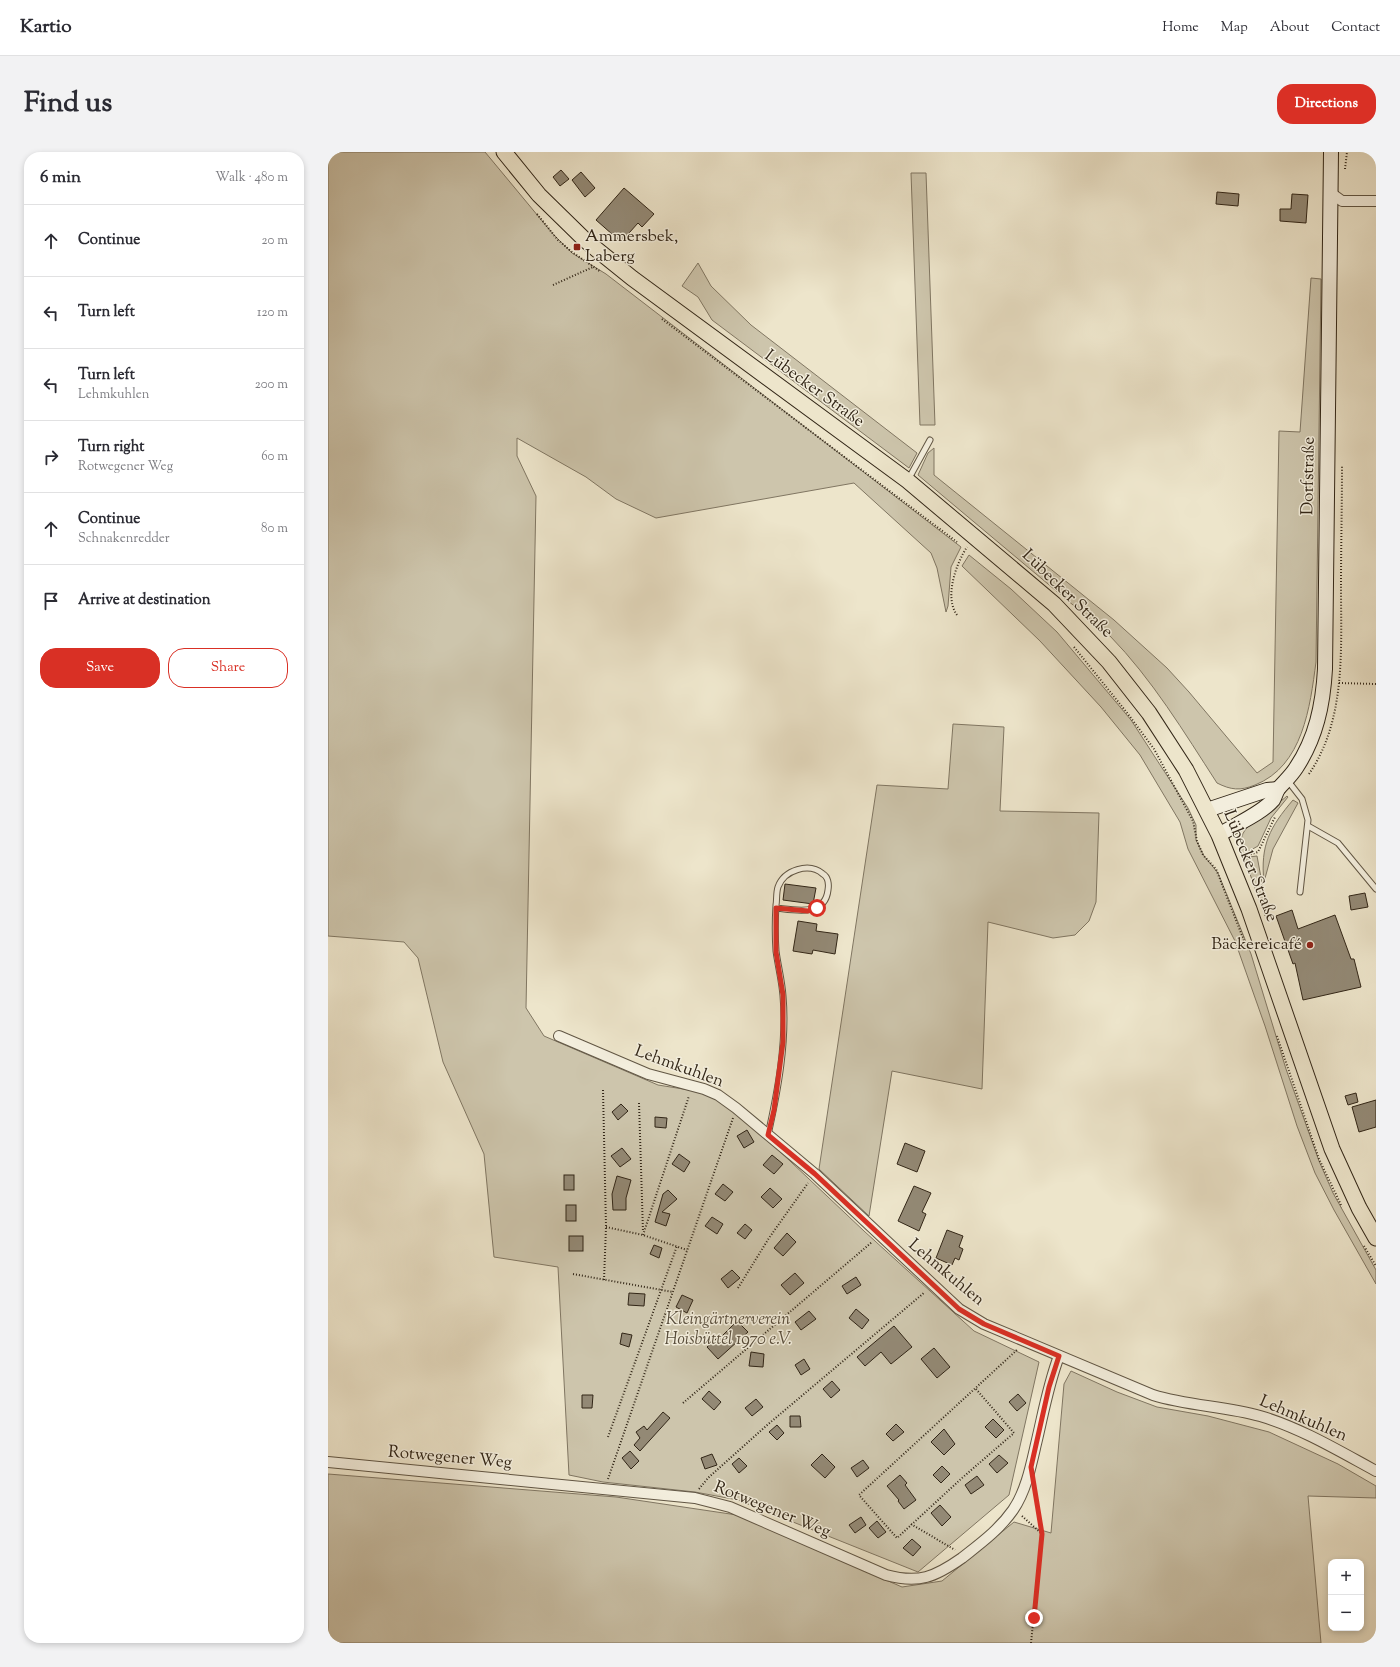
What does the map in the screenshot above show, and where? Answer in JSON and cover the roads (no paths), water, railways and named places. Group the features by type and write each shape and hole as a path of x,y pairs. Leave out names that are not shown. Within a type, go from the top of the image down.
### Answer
{"main road":[{"name":"Lübecker Straße","path":"504,152 526,181 599,261 908,481 970,543 1015,570 1054,604 1109,662 1149,713 1186,770 1219,835 1249,909 1332,1149 1359,1208 1376,1238"}],"street":[{"name":"Dorfstraße","path":"1219,835 1266,806 1273,800 1308,749 1319,716 1324,682 1331,152"},
{"path":"1331,194 1342,201 1376,201"},
{"path":"1207,810 1283,785"},
{"name":"Lehmkuhlen","path":"559,1036 648,1074 693,1086 718,1095 736,1108 815,1174 880,1236 968,1315 984,1324 1164,1399 1240,1411 1277,1422 1321,1442 1376,1471"},
{"name":"Rotwegener Weg","path":"328,1462 588,1484 606,1489 695,1498 730,1507 892,1577 925,1579 944,1571 994,1533 1014,1509 1031,1467 1049,1387 1059,1356"}],"lane":[{"path":"908,481 930,440"},
{"path":"1283,785 1302,799 1308,826 1300,892"},
{"path":"1308,826 1338,843 1376,889"},
{"path":"768,1135 774,1110 783,1042 783,995 776,952 776,908 778,888 786,876 793,870 811,868 819,870 826,876 829,886 828,895 823,903 817,908 808,911 776,908"}],"place":[{"name":"Ammersbek, Laberg","path":"577,247"},
{"name":"Bäckereicafé","path":"1310,945"}],"park label":[{"name":"Kleingärtnerverein Hoisbüttel 1970 e.V.","path":"728,1330"}]}
